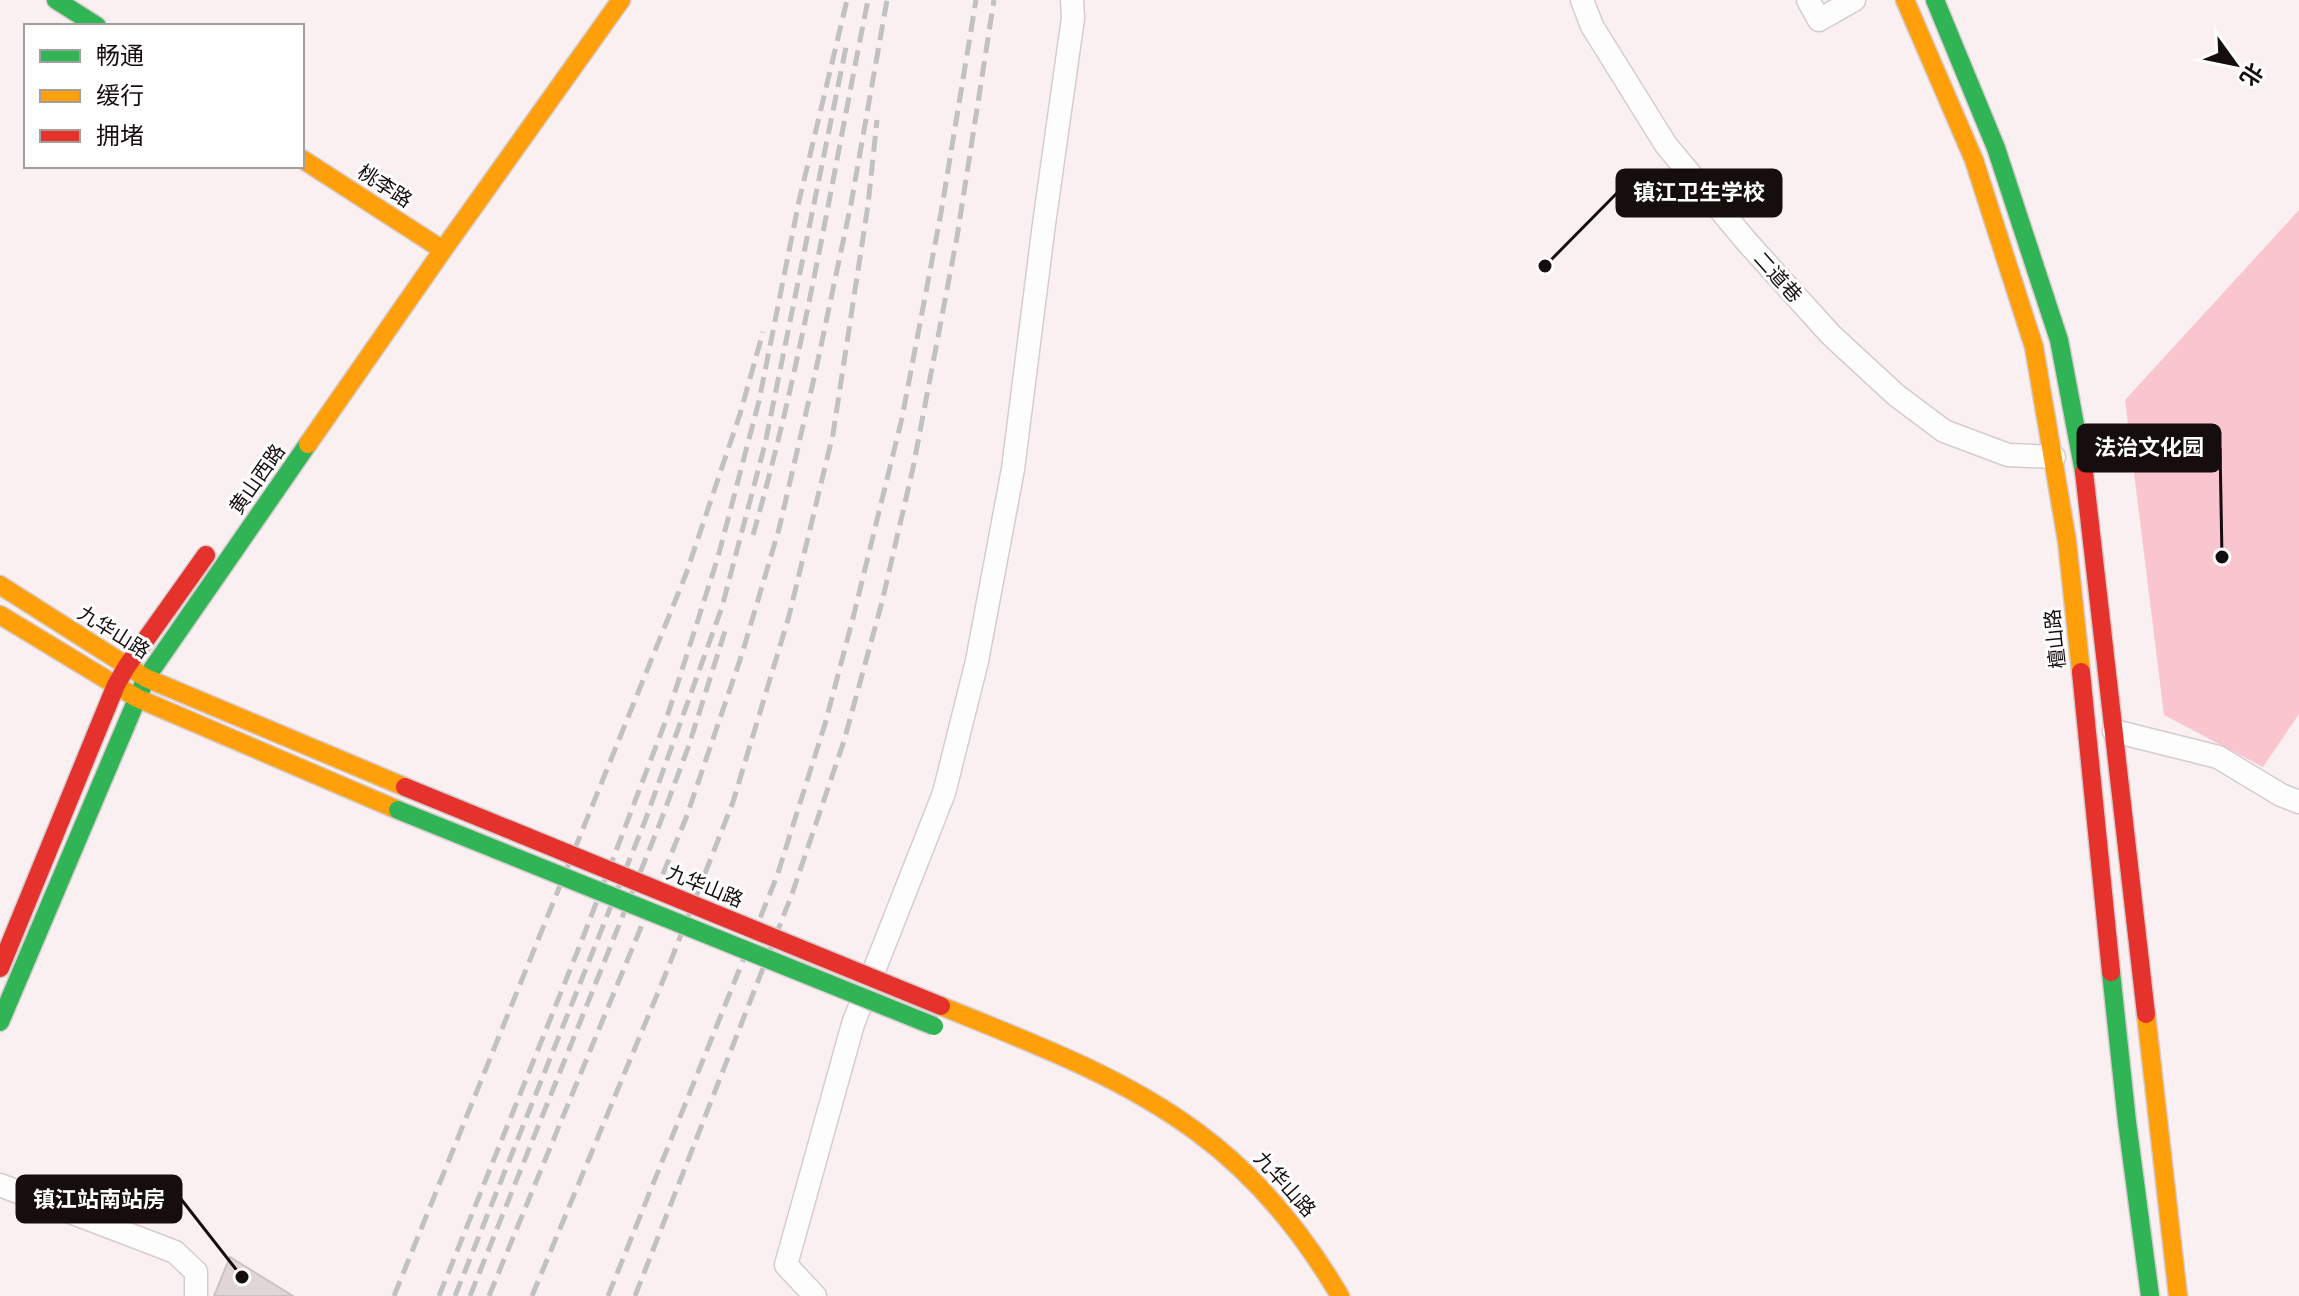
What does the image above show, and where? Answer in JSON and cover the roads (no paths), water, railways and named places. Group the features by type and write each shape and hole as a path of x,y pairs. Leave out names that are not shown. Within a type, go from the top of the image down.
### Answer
{"main road":[{"path":"56,0 94,24"},
{"name":"黄山西路","path":"0,1022 146,678 602,0"},
{"name":"黄山西路","path":"284,447 621,0"},
{"name":"檀山路","path":"1905,0 1974,160 2034,347 2067,541 2127,1122 2150,1296"},
{"path":"1935,0 1996,148 2059,340 2082,454 2178,1296"},
{"name":"桃李路","path":"304,160 437,246"},
{"name":"黄山西路","path":"0,968 116,685 219,537"},
{"name":"九华山路","path":"0,585 146,678 1098,1073 1173,1115 1238,1164 1287,1215 1323,1264 1340,1296"},
{"path":"0,615 137,698 398,810 941,1028"},
{"name":"九华山路","path":"1076,1082 1165,1127 1225,1173 1273,1225 1321,1296"}],"street":[{"path":"815,1296 786,1265 853,1024 944,793 977,661 1013,469 1073,18 1072,0"},
{"name":"二道巷","path":"1582,0 1592,26 1666,145 1747,242 1831,335 1896,395 1944,431 2008,455 2054,457"},
{"path":"1808,0 1819,20 1854,0"},
{"path":"2114,731 2218,757 2281,795 2299,802"},
{"path":"0,1185 175,1252 196,1272 196,1296"}],"railway":[{"path":"439,1296 582,940 666,720 718,557 759,401 799,201 847,0"},
{"path":"753,535 802,336 868,0"},
{"path":"489,1296 686,818 742,654 779,529 815,374 851,204 887,0"},
{"path":"608,1296 777,876 825,724 902,418 941,213 976,0"},
{"path":"635,1296 792,894 844,741 882,602 913,468 957,237 994,0"},
{"path":"455,1296 645,821 722,607 765,444 846,47"},
{"path":"532,1296 664,978 733,802 789,616 833,434 868,205 877,120"},
{"path":"394,1296 686,574 740,414 763,332"},
{"path":"470,1296 660,823 689,745 725,631"}],"place":[{"name":"镇江卫生学校","path":"1545,266"},
{"name":"法治文化园","path":"2222,557"},
{"name":"镇江站南站房","path":"242,1277"}]}
